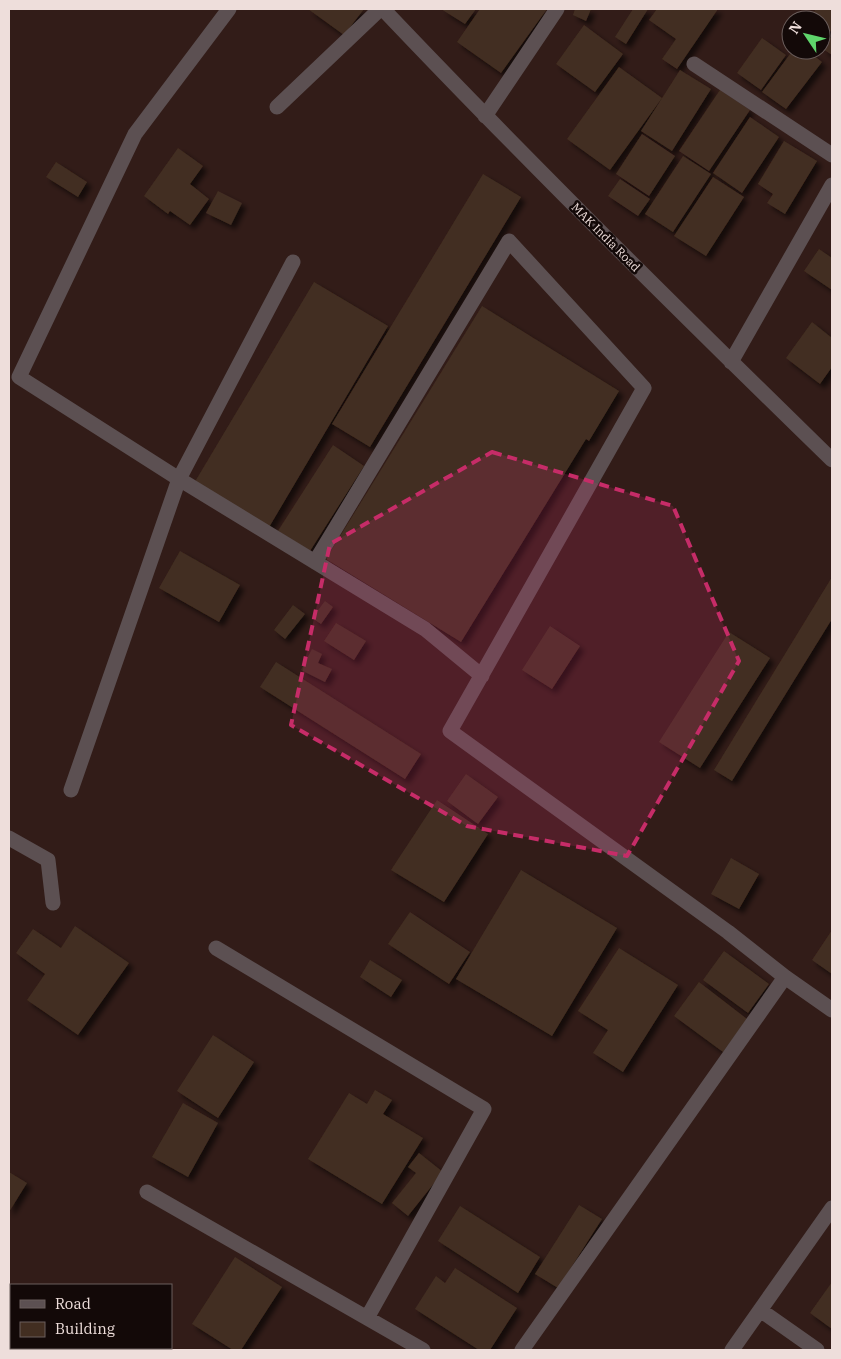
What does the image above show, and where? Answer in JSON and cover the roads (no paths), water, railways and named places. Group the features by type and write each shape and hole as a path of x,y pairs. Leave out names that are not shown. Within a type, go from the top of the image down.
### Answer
{"street":[{"path":"229,9 135,134 14,377 425,628 482,676"},
{"path":"277,107 380,9"},
{"name":"MAK India Road","path":"383,9 485,116 731,362 832,460"},
{"path":"485,116 557,9"},
{"path":"694,64 832,155"},
{"path":"731,362 832,185"},
{"path":"315,562 508,241 644,388 450,731 728,932 785,977 832,1010"},
{"path":"71,790 179,479 293,262"},
{"path":"9,838 48,860 53,903"},
{"path":"216,948 484,1109 367,1318"},
{"path":"522,1350 785,977"},
{"path":"147,1192 423,1350"},
{"path":"732,1350 832,1208"},
{"path":"760,1310 817,1350"}]}
